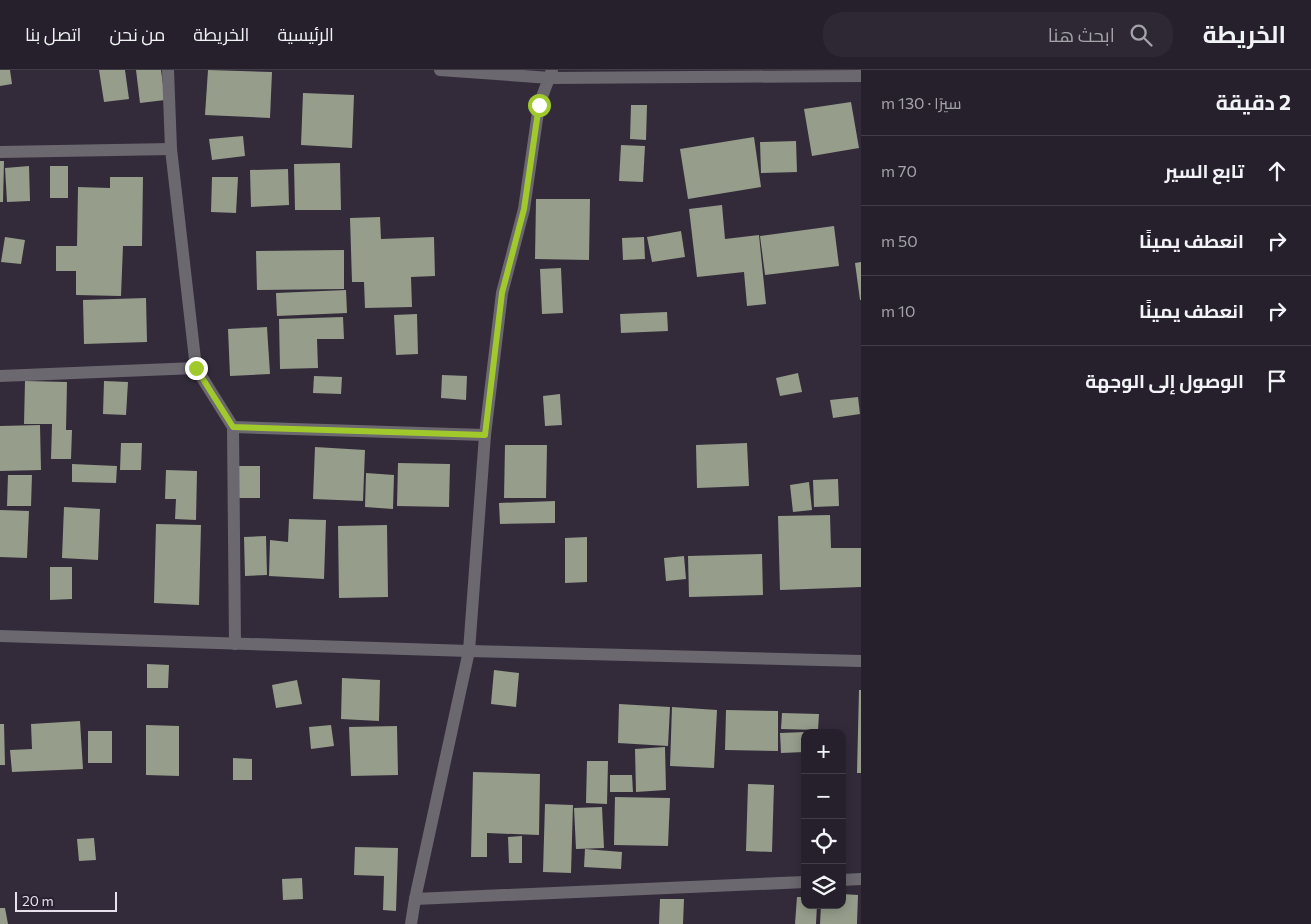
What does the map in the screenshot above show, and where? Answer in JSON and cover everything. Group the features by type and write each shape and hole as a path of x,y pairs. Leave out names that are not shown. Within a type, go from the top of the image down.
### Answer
{"street":[{"path":"168,70 171,149 196,368 233,427 235,644"},
{"path":"440,70 551,74 861,76"},
{"path":"412,924 415,898 469,651 485,435 502,293 524,209 539,105 551,74"},
{"path":"0,152 171,149"},
{"path":"0,376 196,368"},
{"path":"233,427 485,435"},
{"path":"0,636 861,661"},
{"path":"846,880 861,879"},
{"path":"415,898 801,882"}],"building":[{"path":"0,70 10,70 12,84 0,86"},
{"path":"99,70 125,70 129,99 104,102"},
{"path":"136,70 161,70 165,100 140,103"},
{"path":"208,70 272,72 270,118 205,115"},
{"path":"303,93 354,95 352,148 301,145"},
{"path":"851,102 859,148 812,156 804,109"},
{"path":"631,105 647,105 646,140 630,139"},
{"path":"243,136 245,156 212,160 209,139"},
{"path":"754,137 761,187 688,199 680,149"},
{"path":"796,141 797,172 761,173 760,142"},
{"path":"621,145 645,146 643,182 619,181"},
{"path":"0,161 4,161 3,202 0,202"},
{"path":"340,163 341,210 295,210 294,164"},
{"path":"29,166 30,201 7,202 5,168"},
{"path":"50,166 68,166 68,198 50,198"},
{"path":"288,169 289,205 251,207 250,170"},
{"path":"110,177 143,177 142,246 123,246 121,296 76,295 76,271 56,271 56,246 77,246 78,187 110,188"},
{"path":"212,177 238,177 236,213 211,212"},
{"path":"536,199 590,199 589,260 535,259"},
{"path":"722,205 725,239 759,235 766,304 747,306 744,272 697,277 689,209"},
{"path":"380,217 381,239 434,237 435,276 411,277 412,307 365,308 364,282 352,282 350,218"},
{"path":"834,226 839,266 765,275 760,236"},
{"path":"681,231 685,257 652,262 647,237"},
{"path":"5,237 25,240 21,264 1,262"},
{"path":"644,237 645,259 623,260 622,238"},
{"path":"344,250 344,289 257,290 256,251"},
{"path":"861,262 861,300 860,300 855,263"},
{"path":"561,268 563,313 542,314 540,269"},
{"path":"346,290 347,313 277,316 276,293"},
{"path":"146,298 147,342 84,344 83,300"},
{"path":"667,312 668,331 621,333 620,314"},
{"path":"417,314 418,354 396,355 394,315"},
{"path":"343,317 344,339 317,339 318,368 280,369 279,319"},
{"path":"267,327 270,374 230,376 228,329"},
{"path":"798,373 802,392 780,396 776,378"},
{"path":"442,375 467,376 466,400 441,398"},
{"path":"314,376 342,377 341,394 313,393"},
{"path":"25,381 67,382 66,430 72,430 71,459 51,459 52,424 24,424"},
{"path":"104,381 128,382 126,415 103,414"},
{"path":"560,394 562,425 545,426 543,396"},
{"path":"858,397 860,414 833,418 830,400"},
{"path":"40,425 41,470 0,471 0,426"},
{"path":"121,443 142,443 141,470 120,470"},
{"path":"747,443 749,486 697,488 696,445"},
{"path":"505,445 547,445 546,498 504,498"},
{"path":"315,447 365,450 363,501 313,499"},
{"path":"398,463 450,464 449,507 397,506"},
{"path":"72,464 117,466 116,483 72,482"},
{"path":"235,466 260,466 260,498 235,498"},
{"path":"166,470 197,471 196,520 175,519 176,499 165,499"},
{"path":"366,473 394,475 393,509 365,507"},
{"path":"8,475 32,475 31,506 7,506"},
{"path":"838,479 839,506 814,507 813,480"},
{"path":"809,482 812,510 793,512 790,485"},
{"path":"555,501 555,523 500,524 499,503"},
{"path":"64,507 100,509 98,560 62,558"},
{"path":"0,510 29,511 27,558 0,557"},
{"path":"830,515 831,548 861,548 861,587 780,590 778,516"},
{"path":"289,519 326,520 324,579 269,576 270,540 288,542"},
{"path":"156,524 201,525 199,605 154,603"},
{"path":"387,525 388,597 339,598 338,526"},
{"path":"266,536 267,575 245,576 244,537"},
{"path":"587,537 587,582 565,583 565,538"},
{"path":"762,554 763,595 689,597 688,556"},
{"path":"684,556 686,579 666,581 664,558"},
{"path":"50,567 72,567 72,599 50,600"},
{"path":"147,664 169,665 168,688 147,688"},
{"path":"494,670 519,673 516,707 491,704"},
{"path":"342,678 380,680 379,721 341,719"},
{"path":"297,680 302,704 276,708 272,685"},
{"path":"859,690 861,690 861,773 857,773"},
{"path":"619,704 670,707 668,746 618,743"},
{"path":"672,707 717,710 714,768 670,766"},
{"path":"726,710 778,711 778,751 725,750"},
{"path":"782,713 819,714 818,729 781,729"},
{"path":"80,721 83,769 12,772 10,750 32,749 31,724"},
{"path":"0,724 4,724 5,765 0,765"},
{"path":"146,725 179,726 179,776 146,775"},
{"path":"331,725 334,746 311,749 309,727"},
{"path":"397,726 398,775 351,776 349,727"},
{"path":"88,731 112,731 112,763 88,763"},
{"path":"801,732 801,752 781,753 780,733"},
{"path":"665,747 666,790 636,792 635,749"},
{"path":"233,758 252,759 252,780 233,780"},
{"path":"587,761 608,761 607,804 586,803"},
{"path":"473,772 540,774 539,835 487,833 487,857 471,857"},
{"path":"610,775 632,775 633,792 610,792"},
{"path":"748,784 774,785 772,852 746,851"},
{"path":"615,797 670,798 668,846 614,845"},
{"path":"545,804 573,805 571,873 543,872"},
{"path":"602,807 604,848 576,849 574,808"},
{"path":"522,836 522,863 509,863 508,837"},
{"path":"94,838 96,860 79,861 77,839"},
{"path":"355,847 398,848 396,911 383,910 384,876 354,875"},
{"path":"585,849 622,852 621,869 584,867"},
{"path":"302,878 303,899 283,900 282,879"},
{"path":"846,894 858,895 857,924 820,924 821,909 846,909"},
{"path":"797,897 801,897 801,909 817,909 816,924 795,924"},
{"path":"660,899 684,899 683,924 659,924"},
{"path":"0,908 5,908 8,924 0,924"}],"route":[{"path":"196,368 233,427 485,435 502,293 524,209 539,105"}]}
